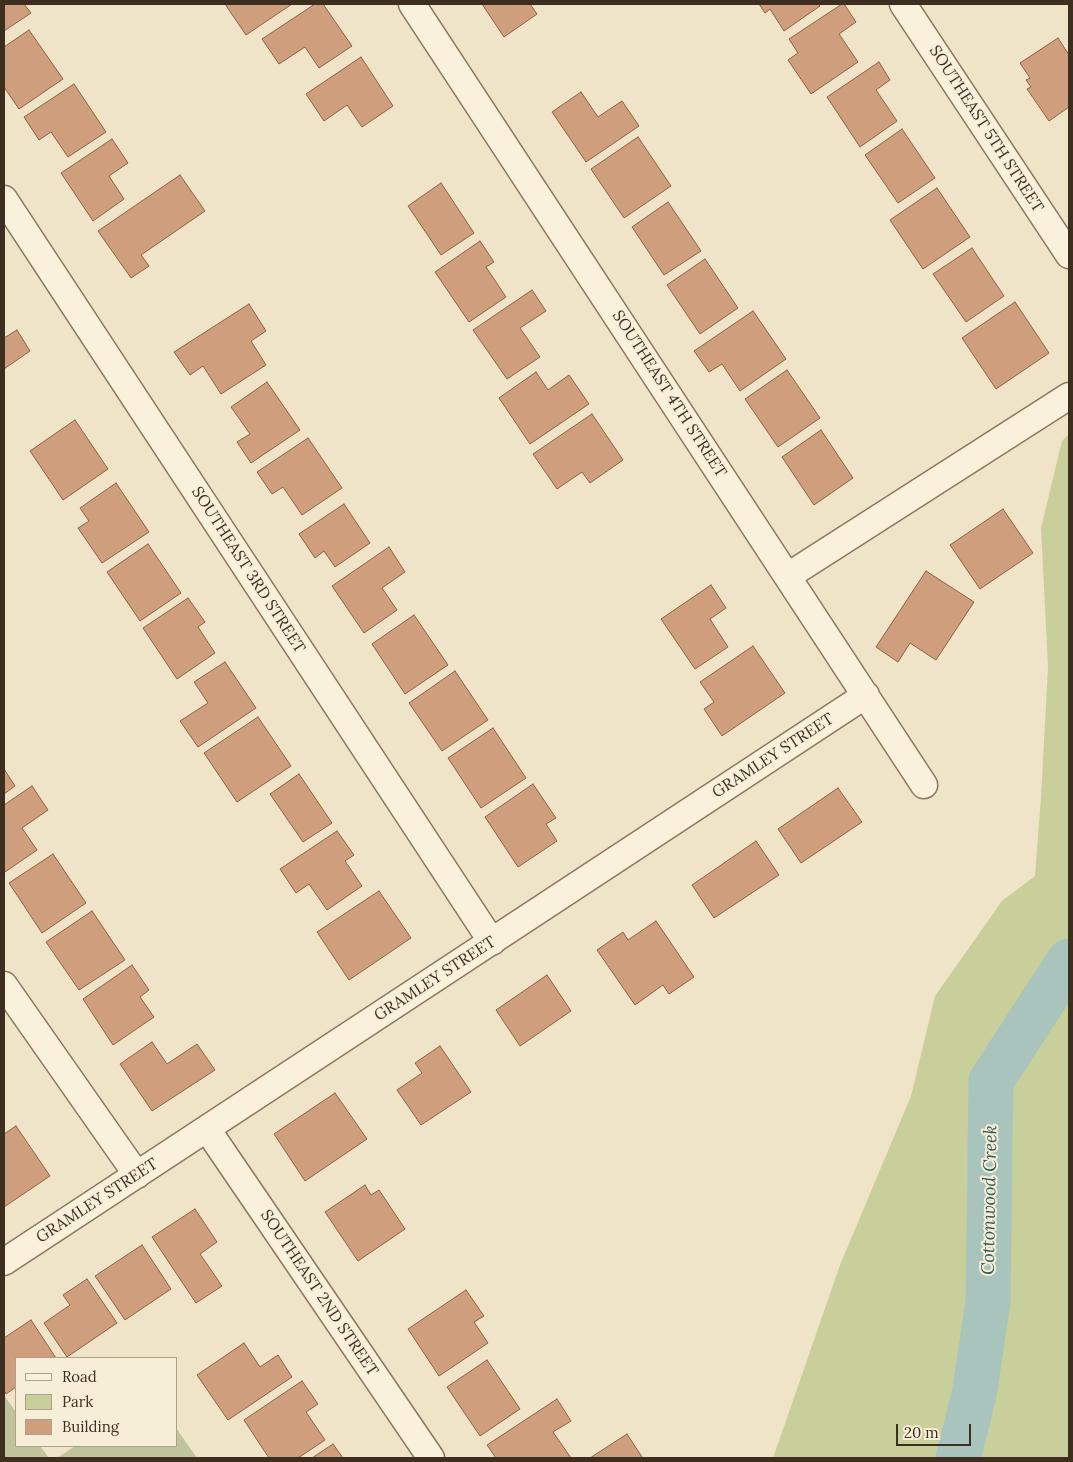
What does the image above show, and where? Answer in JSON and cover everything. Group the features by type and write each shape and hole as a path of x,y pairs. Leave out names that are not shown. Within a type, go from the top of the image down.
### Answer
{"street":[{"name":"SOUTHEAST 4TH STREET","path":"412,4 924,785"},
{"name":"SOUTHEAST 5TH STREET","path":"903,4 1069,254"},
{"name":"SOUTHEAST 3RD STREET","path":"4,199 492,942"},
{"path":"788,576 1069,396"},
{"name":"GRAMLEY STREET","path":"4,1262 866,695"},
{"path":"4,985 137,1175"},
{"name":"SOUTHEAST 2ND STREET","path":"207,1129 431,1458"}],"green space":[{"path":"1069,434 1069,1458 773,1458 840,1265 911,1096 935,996 1002,901 1035,876 1048,667 1041,528 1062,441"},
{"path":"4,1395 15,1411 15,1447 41,1447 49,1458 4,1458"},
{"path":"178,1431 197,1458 57,1458 74,1447 178,1447"}],"building":[{"path":"4,4 24,4 31,13 4,31"},
{"path":"225,4 292,4 246,35"},
{"path":"315,4 323,4 352,46 319,68 305,47 279,64 262,39"},
{"path":"482,4 530,4 537,14 504,37"},
{"path":"759,4 819,4 820,6 784,31 770,9 765,13"},
{"path":"844,4 856,22 839,34 858,62 811,94 788,60 798,53 789,39"},
{"path":"29,30 63,79 19,109 4,87 4,47"},
{"path":"1058,38 1069,55 1069,107 1049,121 1027,89 1031,87 1026,80 1030,78 1020,63"},
{"path":"361,57 393,106 362,127 347,105 324,121 306,94"},
{"path":"879,62 890,80 876,90 897,121 860,147 827,97"},
{"path":"74,84 106,132 68,157 51,132 39,140 24,117"},
{"path":"581,92 598,117 622,101 639,126 586,162 552,112"},
{"path":"902,129 935,178 898,203 865,155"},
{"path":"638,137 671,186 624,218 591,169"},
{"path":"112,139 128,163 109,176 124,199 93,221 61,173"},
{"path":"180,175 205,211 141,255 149,266 131,278 98,231"},
{"path":"441,183 474,233 441,255 408,206"},
{"path":"937,188 970,237 923,269 890,220"},
{"path":"668,202 701,251 664,275 632,227"},
{"path":"480,241 494,262 486,267 506,297 469,322 435,272"},
{"path":"972,248 1004,296 966,322 933,274"},
{"path":"705,259 738,308 700,334 667,285"},
{"path":"532,290 546,311 520,328 540,357 507,379 473,330"},
{"path":"1015,302 1049,353 996,389 962,338"},
{"path":"249,304 266,331 251,341 266,365 221,394 203,366 190,375 174,352"},
{"path":"753,311 786,359 740,391 722,364 709,372 694,351"},
{"path":"17,330 30,351 4,369 4,338"},
{"path":"787,370 820,418 778,447 745,399"},
{"path":"536,372 548,390 569,375 589,404 530,444 499,398"},
{"path":"267,382 300,430 251,463 237,442 250,434 231,407"},
{"path":"592,414 623,460 590,483 582,472 557,489 533,454"},
{"path":"75,420 108,469 63,500 30,451"},
{"path":"821,430 853,478 814,505 782,457"},
{"path":"308,438 342,488 302,515 283,487 272,494 257,472"},
{"path":"116,483 149,532 102,563 78,528 89,521 80,508"},
{"path":"344,504 370,543 335,567 324,551 315,558 299,534"},
{"path":"1003,509 1033,553 980,589 950,545"},
{"path":"148,544 181,593 140,621 107,572"},
{"path":"389,547 405,572 382,588 397,610 364,633 332,586"},
{"path":"926,571 974,602 936,660 910,643 898,662 876,647"},
{"path":"711,585 726,608 710,619 728,647 695,669 661,619"},
{"path":"188,598 205,622 198,627 215,653 177,679 143,628"},
{"path":"414,615 448,665 405,694 372,644"},
{"path":"753,646 785,693 722,736 704,709 714,702 700,682"},
{"path":"225,662 256,708 198,747 180,721 208,703 194,682"},
{"path":"455,671 488,720 442,751 409,703"},
{"path":"258,717 291,766 237,802 204,753"},
{"path":"493,728 526,778 481,808 448,758"},
{"path":"4,769 15,786 4,794"},
{"path":"299,774 332,823 303,842 270,794"},
{"path":"533,784 556,818 546,824 557,841 518,867 485,817"},
{"path":"32,786 48,810 22,828 37,850 5,872 4,805"},
{"path":"838,788 862,822 801,863 778,829"},
{"path":"337,831 354,855 345,861 362,886 327,910 309,884 296,893 280,869"},
{"path":"756,841 779,875 714,918 692,885"},
{"path":"53,854 86,903 42,933 9,883"},
{"path":"379,891 411,938 349,980 317,932"},
{"path":"92,911 125,960 79,990 46,942"},
{"path":"656,921 694,977 669,994 663,985 635,1005 597,950 623,932 628,940"},
{"path":"132,965 149,990 140,997 154,1017 113,1045 83,999"},
{"path":"547,975 571,1011 520,1046 496,1010"},
{"path":"152,1042 167,1064 197,1044 215,1070 152,1111 120,1064"},
{"path":"440,1046 471,1092 421,1125 397,1090 422,1073 415,1063"},
{"path":"335,1093 367,1139 305,1181 274,1134"},
{"path":"16,1126 50,1176 4,1207 4,1134"},
{"path":"365,1185 371,1195 379,1190 405,1229 358,1261 325,1212"},
{"path":"195,1209 217,1242 200,1254 222,1286 196,1303 152,1237"},
{"path":"142,1245 171,1289 125,1320 95,1276"},
{"path":"87,1279 117,1323 67,1357 44,1323 70,1305 63,1295"},
{"path":"466,1290 484,1316 474,1322 488,1343 439,1376 408,1329"},
{"path":"31,1320 55,1357 15,1357 15,1388 6,1394 4,1390 4,1338"},
{"path":"244,1343 260,1367 278,1355 292,1377 228,1420 197,1375"},
{"path":"487,1360 520,1409 480,1436 447,1387"},
{"path":"302,1381 318,1404 306,1412 325,1440 298,1458 269,1458 244,1420"},
{"path":"557,1399 571,1421 553,1432 571,1458 496,1458 487,1445"},
{"path":"627,1434 642,1457 590,1458"},
{"path":"333,1444 343,1458 312,1458"}],"waterway":[{"name":"Cottonwood Creek","path":"958,1458 974,1395 988,1302 991,1081 1069,961"}]}
